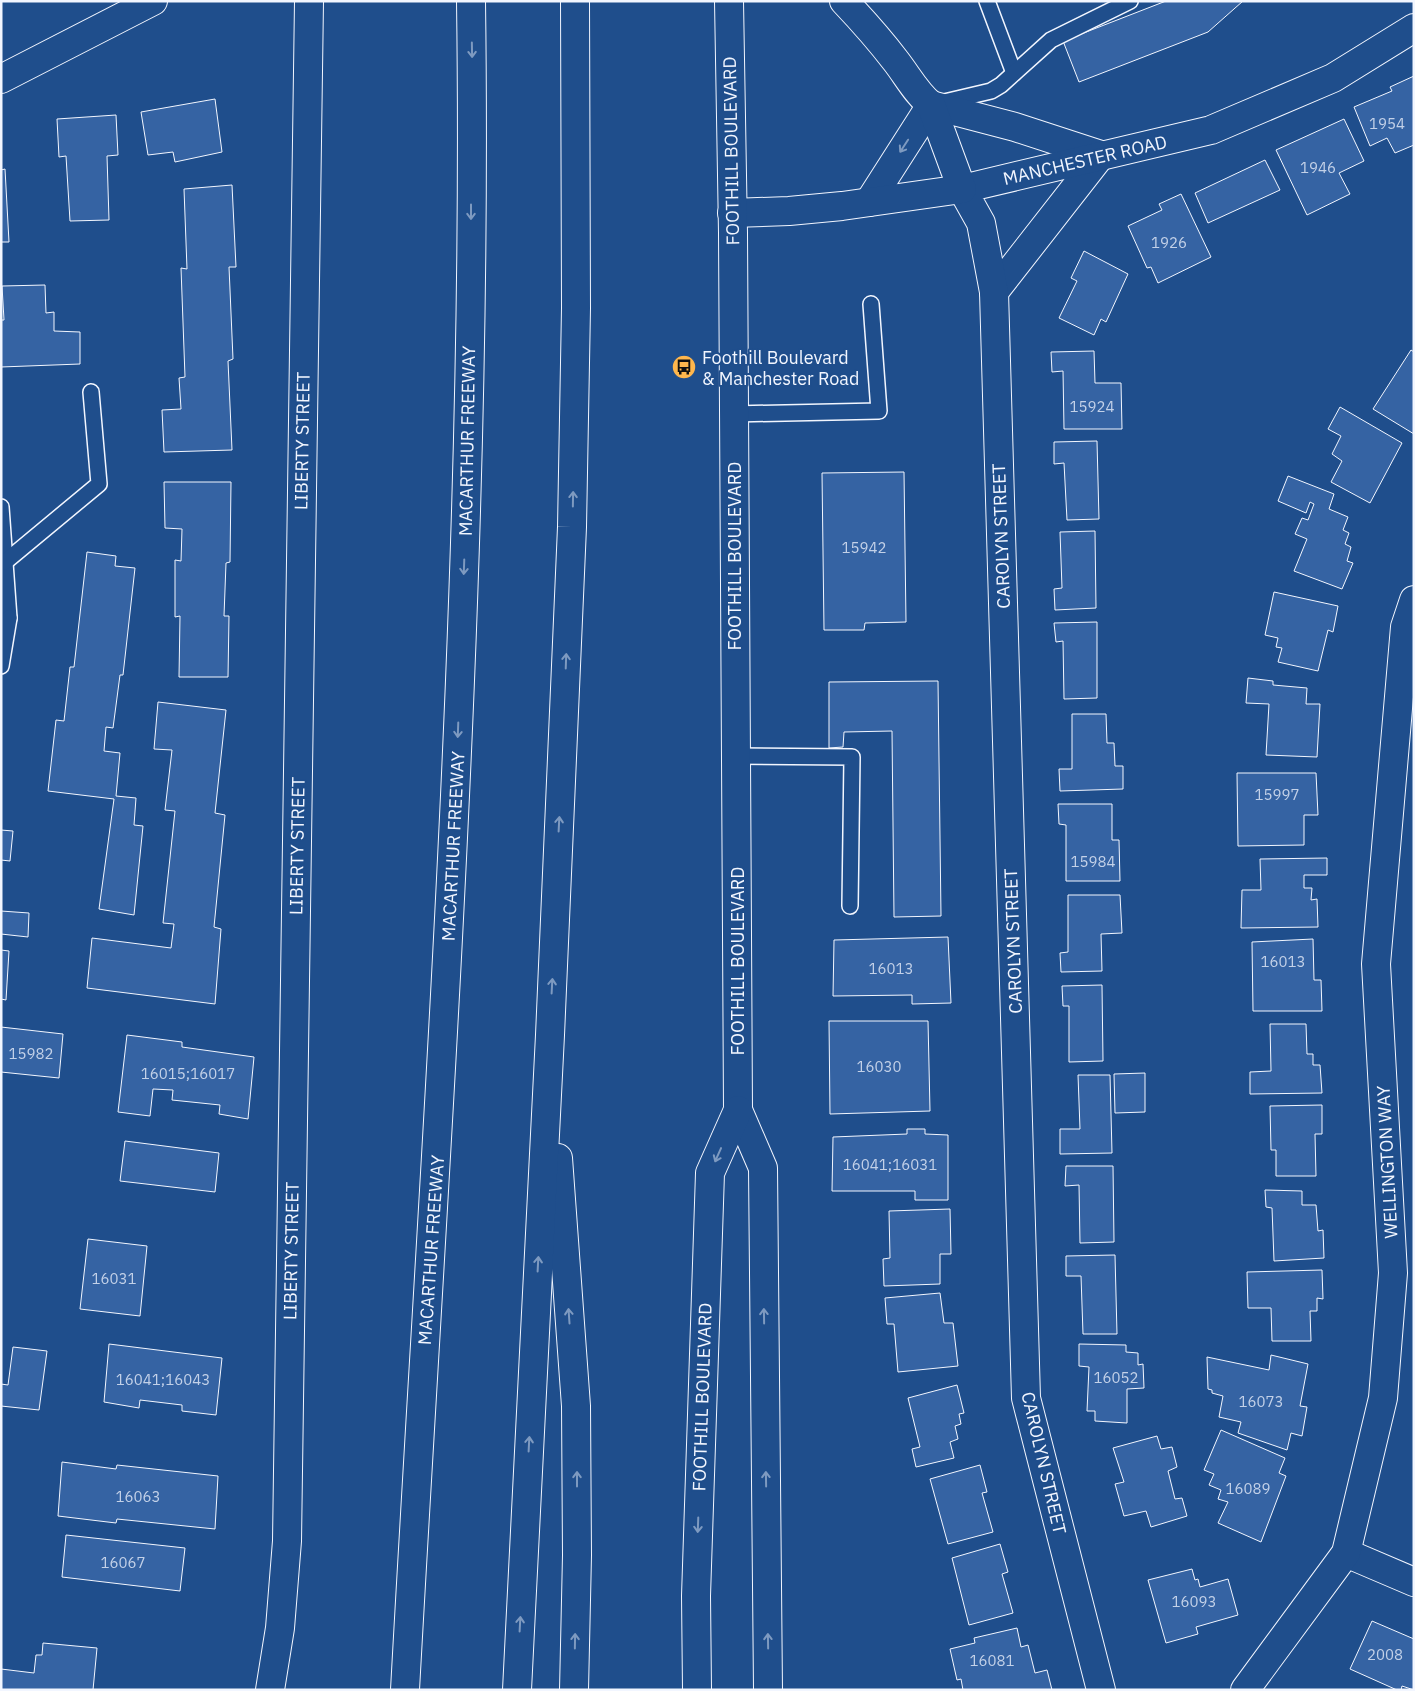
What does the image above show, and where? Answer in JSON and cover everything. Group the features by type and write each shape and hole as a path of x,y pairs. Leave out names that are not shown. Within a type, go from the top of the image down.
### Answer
{"main road":[{"path":"1,79 153,1"},
{"name":"LIBERTY STREET","path":"270,1690 280,1628 287,1540 309,1"},
{"name":"MACARTHUR FREEWAY","path":"405,1690 444,1031 457,755 466,520 471,306 471,1"},
{"path":"517,1690 550,1035 572,527 576,308 575,1"},
{"name":"FOOTHILL BOULEVARD","path":"729,1 738,1110 762,1168 768,1690"},
{"path":"844,1 896,61 922,98 931,105 1015,127 1101,155 994,292"},
{"name":"MANCHESTER ROAD","path":"732,213 789,211 962,189 1210,130 1332,78 1414,28"},
{"path":"869,202 931,105"},
{"name":"CAROLYN STREET","path":"931,105 962,189 981,223 994,292 1026,1398 1101,1690"},
{"name":"WELLINGTON WAY","path":"1245,1690 1346,1553 1383,1398 1393,1273 1376,964 1405,627 1414,600"},
{"path":"550,1035 576,1406 577,1536 574,1690"},
{"name":"FOOTHILL BOULEVARD","path":"697,1690 696,1596 710,1173 738,1110"},
{"path":"1346,1553 1414,1582"}],"lane":[{"path":"987,1 1014,73"},
{"path":"931,105 991,91 1001,85 1051,40 1130,1"},
{"path":"733,414 879,411 871,304"},
{"path":"5,562 99,484 91,392"},
{"path":"1,506 5,562 5,618 1,666"},
{"path":"736,756 852,757 850,906"}],"building":[{"path":"1166,1 1243,1 1208,32 1079,82 1063,41"},
{"path":"1414,76 1414,145 1395,153 1387,138 1370,146 1354,107 1392,91 1390,87"},
{"path":"215,99 222,152 175,162 173,152 148,155 141,112"},
{"path":"116,115 118,155 107,156 109,220 70,221 66,156 59,157 57,119"},
{"path":"1344,119 1364,161 1339,173 1350,194 1307,215 1276,150"},
{"path":"1265,160 1280,190 1208,223 1195,193"},
{"path":"5,169 9,242 1,242 1,170"},
{"path":"232,185 236,267 229,267 233,359 228,361 232,450 164,452 162,410 181,409 179,378 185,377 181,268 187,269 184,189"},
{"path":"1181,194 1211,257 1158,283 1151,267 1147,268 1128,226 1162,210 1159,204"},
{"path":"1084,251 1128,274 1106,322 1101,319 1094,335 1059,318 1077,281 1071,278"},
{"path":"45,285 46,313 54,312 54,331 80,332 80,364 1,367 1,320 4,320 2,286"},
{"path":"1411,350 1414,352 1414,434 1373,409"},
{"path":"1094,351 1095,383 1121,383 1122,429 1064,429 1063,371 1052,372 1051,352"},
{"path":"1340,407 1402,443 1370,503 1331,482 1342,461 1332,454 1341,436 1328,429"},
{"path":"1097,441 1099,519 1067,520 1064,463 1054,464 1054,442"},
{"path":"904,472 906,622 865,623 864,630 824,630 822,473"},
{"path":"1288,476 1334,494 1329,509 1348,517 1343,530 1349,533 1345,544 1351,547 1347,561 1353,563 1342,589 1294,571 1307,539 1295,534 1302,518 1308,520 1314,504 1310,502 1306,513 1278,501"},
{"path":"164,482 231,482 230,562 226,563 224,616 229,616 228,677 179,677 180,616 175,617 175,560 181,561 182,529 165,528"},
{"path":"1095,531 1096,608 1055,610 1054,589 1062,588 1060,532"},
{"path":"87,552 116,556 115,566 135,568 123,675 120,675 113,728 106,727 104,751 120,753 116,796 136,798 134,825 143,826 134,915 99,909 114,799 48,791 56,720 64,721 70,667 74,667"},
{"path":"1274,592 1338,606 1333,632 1328,630 1318,671 1278,662 1282,648 1276,647 1278,638 1265,635"},
{"path":"1097,622 1097,698 1064,699 1063,641 1056,642 1054,623"},
{"path":"1248,678 1273,681 1273,685 1307,688 1306,704 1320,704 1317,757 1266,755 1269,704 1246,703"},
{"path":"938,681 941,916 894,917 892,731 844,732 843,747 829,748 829,682"},
{"path":"158,702 226,710 215,813 225,815 214,927 221,929 215,1004 87,988 92,938 171,948 174,924 163,923 175,811 165,810 172,750 154,749"},
{"path":"1072,714 1106,714 1107,743 1114,743 1115,766 1123,766 1123,789 1060,791 1059,769 1072,769"},
{"path":"1237,773 1316,773 1318,815 1304,815 1304,845 1238,846"},
{"path":"1058,804 1112,804 1112,840 1119,840 1120,881 1066,881 1066,825 1059,824"},
{"path":"1,830 13,831 10,861 1,860"},
{"path":"1327,858 1327,875 1304,875 1304,888 1312,888 1311,900 1317,899 1318,927 1241,928 1242,890 1261,890 1260,859"},
{"path":"1068,895 1120,895 1122,933 1101,934 1102,971 1061,972 1060,953 1068,952"},
{"path":"1,911 29,913 28,937 1,934"},
{"path":"948,937 951,1003 912,1004 912,995 833,996 834,940"},
{"path":"1313,939 1314,980 1321,980 1322,1011 1253,1011 1252,942"},
{"path":"1,950 9,951 6,1000 1,999"},
{"path":"1102,985 1103,1061 1069,1062 1069,1006 1063,1006 1062,986"},
{"path":"829,1021 928,1021 930,1111 830,1114"},
{"path":"1270,1024 1306,1024 1307,1054 1313,1054 1313,1065 1320,1065 1322,1093 1250,1094 1250,1072 1271,1071"},
{"path":"1,1027 63,1034 59,1078 1,1072"},
{"path":"127,1035 182,1042 182,1047 254,1057 248,1119 219,1114 220,1105 172,1100 173,1090 153,1089 150,1116 118,1112"},
{"path":"1145,1073 1145,1112 1115,1113 1114,1074"},
{"path":"1078,1075 1110,1075 1112,1153 1060,1154 1060,1129 1080,1129"},
{"path":"1322,1105 1322,1134 1315,1134 1316,1176 1276,1176 1276,1150 1271,1150 1270,1106"},
{"path":"907,1129 925,1129 925,1134 948,1135 948,1200 915,1200 915,1191 832,1191 833,1137 907,1134"},
{"path":"125,1141 219,1153 215,1192 120,1181"},
{"path":"1066,1166 1113,1166 1114,1242 1080,1243 1079,1185 1065,1186"},
{"path":"1265,1190 1302,1191 1302,1205 1316,1205 1318,1231 1323,1230 1324,1258 1274,1261 1272,1208 1266,1207"},
{"path":"950,1209 951,1254 940,1254 940,1284 884,1286 883,1259 890,1258 889,1211"},
{"path":"88,1239 147,1246 140,1316 80,1309"},
{"path":"1115,1255 1117,1334 1083,1334 1081,1276 1066,1276 1066,1256"},
{"path":"1322,1270 1323,1299 1317,1298 1317,1311 1310,1311 1311,1341 1272,1341 1271,1308 1248,1308 1247,1272"},
{"path":"940,1293 944,1323 953,1323 958,1366 898,1372 894,1324 887,1324 885,1298"},
{"path":"109,1344 222,1358 216,1415 182,1411 182,1405 140,1400 139,1408 104,1402"},
{"path":"1079,1344 1126,1345 1126,1352 1138,1353 1138,1365 1143,1364 1144,1388 1127,1389 1127,1423 1095,1421 1095,1411 1087,1411 1089,1367 1079,1366"},
{"path":"13,1347 47,1351 39,1410 1,1406 1,1384 8,1385"},
{"path":"1271,1355 1308,1364 1300,1406 1307,1407 1302,1436 1291,1433 1287,1450 1238,1433 1241,1422 1219,1417 1223,1396 1212,1393 1212,1390 1208,1389 1207,1357 1269,1370"},
{"path":"957,1385 964,1413 959,1414 961,1424 955,1426 958,1439 950,1442 954,1458 916,1467 912,1449 920,1447 908,1398"},
{"path":"1221,1430 1285,1458 1279,1473 1286,1476 1261,1542 1218,1523 1228,1502 1218,1499 1221,1490 1209,1485 1214,1474 1204,1470"},
{"path":"1157,1436 1161,1449 1172,1447 1177,1467 1168,1471 1175,1499 1182,1498 1187,1516 1151,1527 1146,1511 1124,1516 1115,1484 1124,1482 1113,1448"},
{"path":"62,1462 116,1469 117,1465 218,1476 215,1529 117,1519 116,1523 58,1516"},
{"path":"980,1465 987,1492 982,1493 993,1532 948,1544 930,1479"},
{"path":"66,1535 185,1548 180,1591 62,1577"},
{"path":"1000,1544 1008,1572 1002,1574 1013,1613 969,1625 952,1558"},
{"path":"1192,1569 1195,1580 1198,1579 1200,1587 1228,1579 1238,1615 1196,1627 1198,1634 1166,1643 1148,1580"},
{"path":"1372,1621 1414,1639 1414,1690 1402,1686 1401,1690 1397,1690 1350,1669"},
{"path":"1017,1628 1021,1647 1028,1645 1035,1673 1047,1670 1052,1690 963,1690 961,1679 957,1680 950,1649 975,1643 974,1638"},
{"path":"43,1643 97,1648 93,1690 1,1690 1,1669 34,1673 36,1655 42,1655"}],"place":[{"name":"Foothill Boulevard & Manchester Road","path":"684,367"}]}
